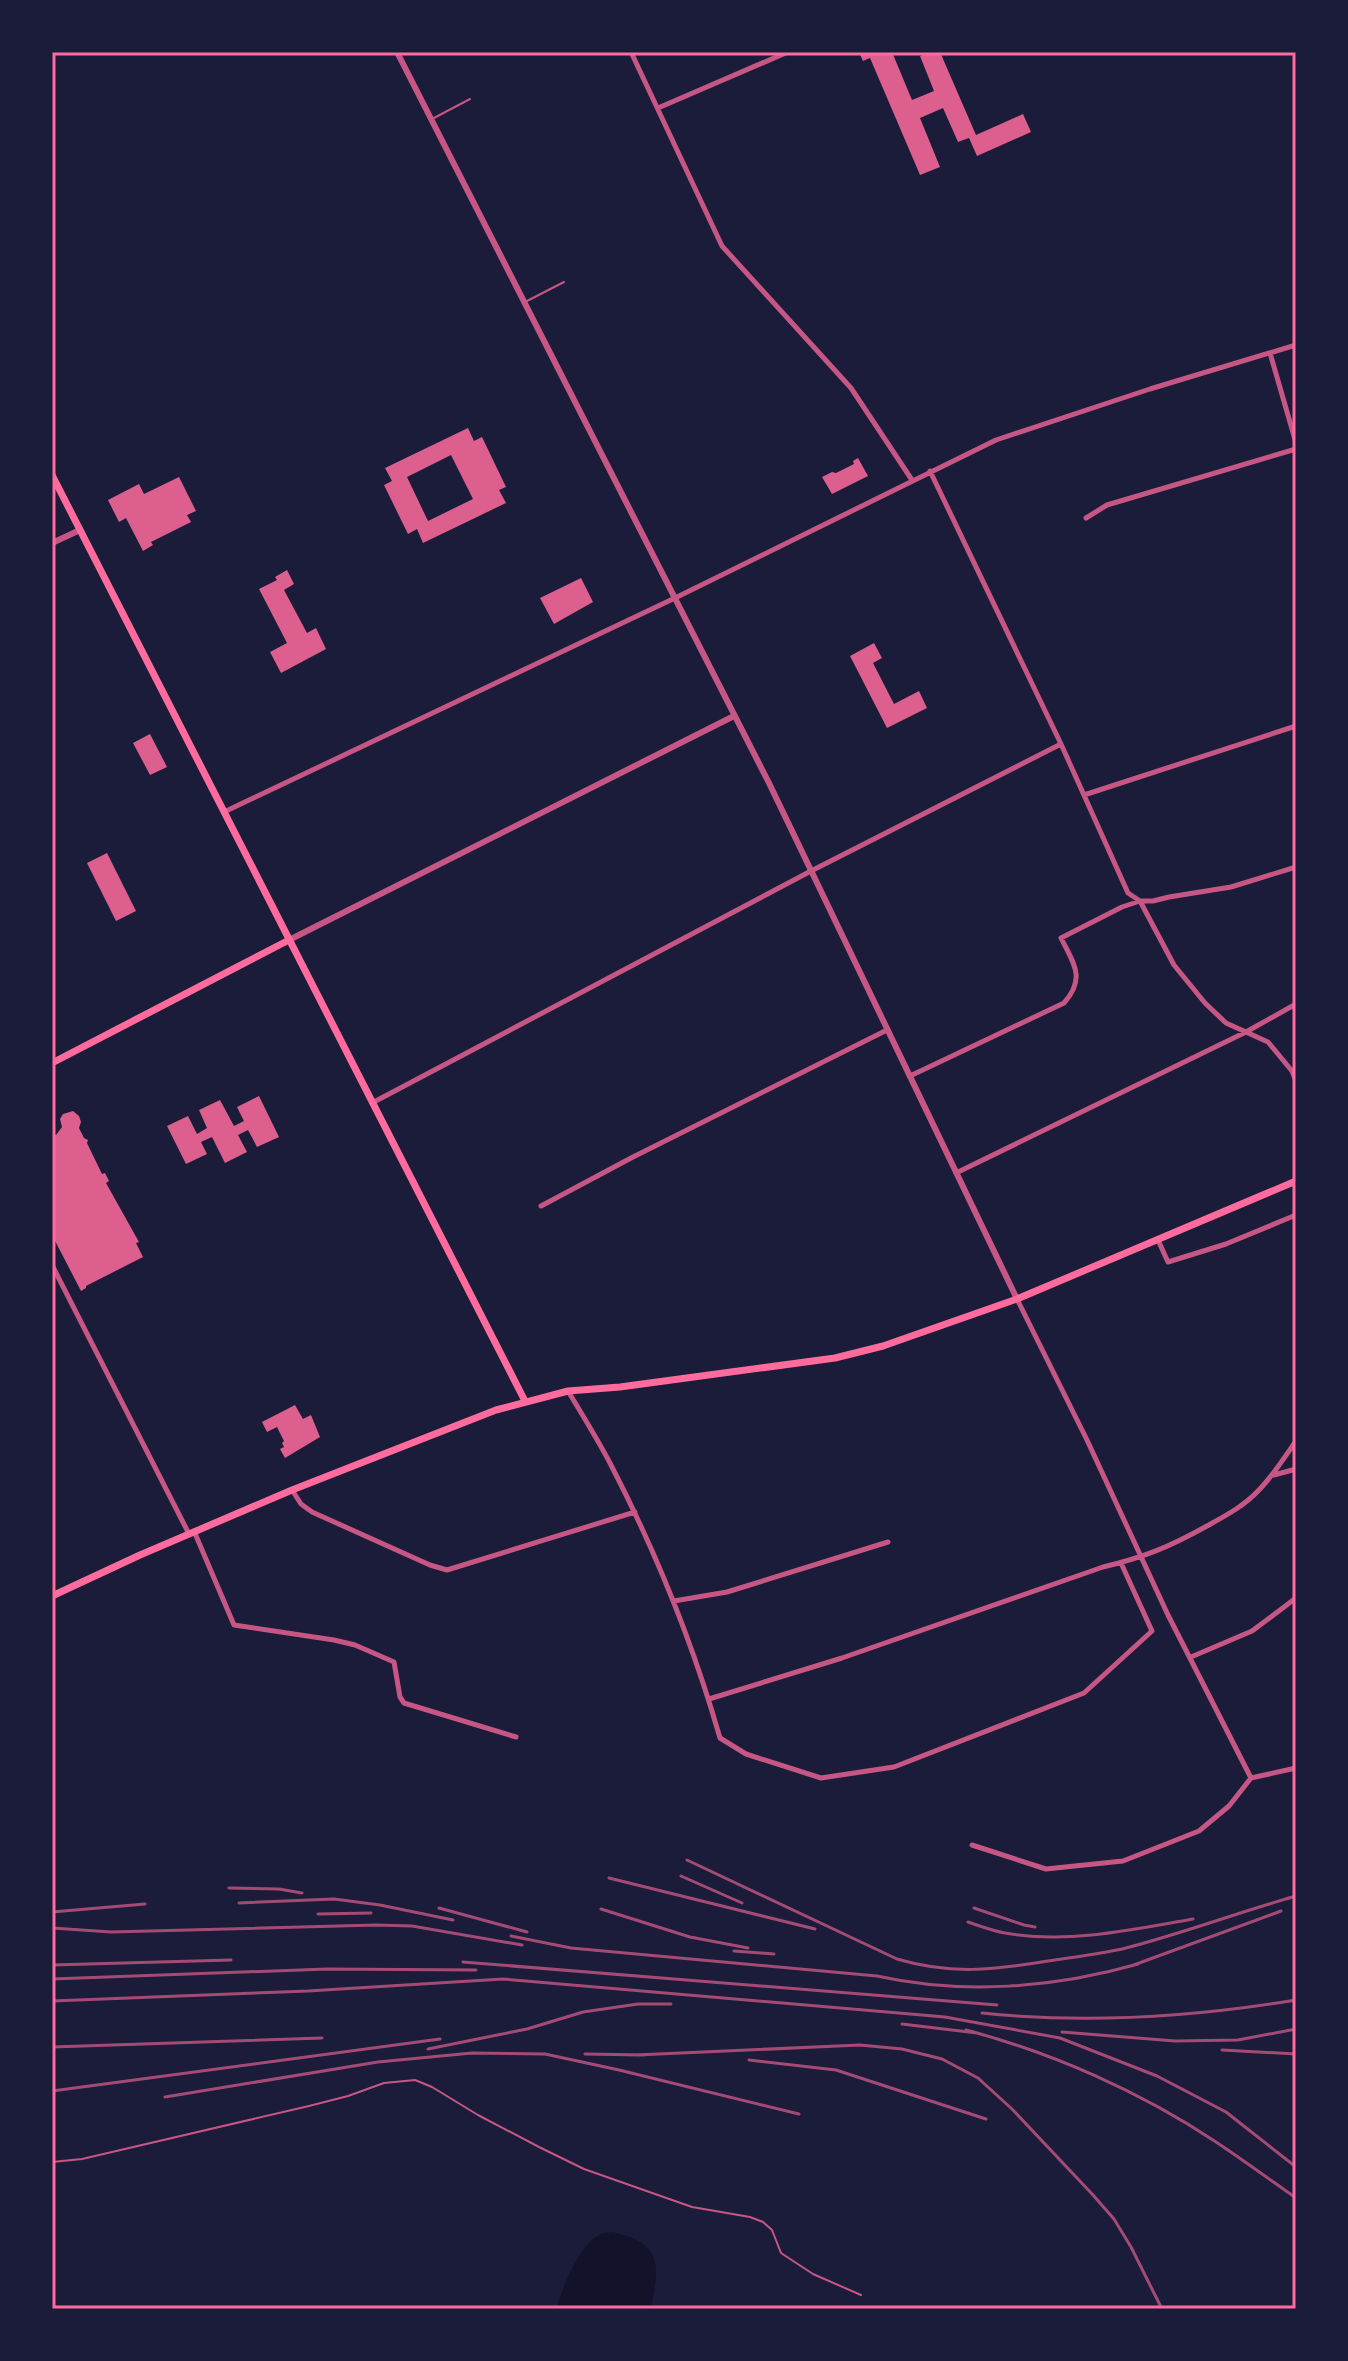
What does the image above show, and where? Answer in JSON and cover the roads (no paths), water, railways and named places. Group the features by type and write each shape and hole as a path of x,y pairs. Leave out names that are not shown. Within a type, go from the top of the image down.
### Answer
{"main road":[{"path":"52,475 525,1401"},
{"path":"52,1063 289,940"},
{"path":"52,1596 292,1490 483,1415 568,1391 620,1387 835,1358 896,1342 1017,1299 1296,1181"}],"street":[{"path":"397,52 811,871 1087,1440 1168,1615 1251,1778"},
{"path":"631,52 722,246 851,388 912,480"},
{"path":"658,108 788,52"},
{"path":"224,812 675,598 996,440 1296,345"},
{"path":"1086,518 1107,505 1296,446 1270,353"},
{"path":"930,471 1061,744 1128,893 1140,901 1174,965 1190,984 1226,1023 1268,1042 1292,1071 1296,1081"},
{"path":"52,543 80,530"},
{"path":"289,940 734,716"},
{"path":"1084,795 1296,726"},
{"path":"372,1103 811,871 1061,744"},
{"path":"910,1076 1064,1003 1074,991 1078,977 1061,938 1140,901 1231,887 1296,867"},
{"path":"956,1173 1246,1032 1296,1004"},
{"path":"541,1206 887,1030"},
{"path":"1158,1240 1168,1262 1226,1244 1296,1215"},
{"path":"52,1265 192,1532 234,1625 334,1640 365,1649 394,1662 400,1697 404,1703 516,1737"},
{"path":"568,1391 635,1512 674,1601 720,1738 746,1754 821,1778 894,1767 1084,1693 1152,1631 1121,1563"},
{"path":"709,1699 842,1658 1165,1549 1231,1512 1256,1493 1296,1441"},
{"path":"1271,1476 1296,1469"},
{"path":"292,1490 301,1504 312,1512 447,1570 635,1512"},
{"path":"674,1601 727,1592 888,1542"},
{"path":"1191,1657 1252,1631 1296,1598"},
{"path":"972,1845 1046,1869 1123,1861 1199,1831 1229,1806 1251,1778 1296,1768"}],"lane":[{"path":"431,120 470,99"},
{"path":"524,303 564,282"},
{"path":"52,2162 82,2159 309,2106 384,2083 415,2080 584,2169 692,2207 763,2222 772,2230 781,2253 813,2274 861,2295"}],"railway":[{"path":"687,1860 897,1959 954,1969 1009,1967 1117,1950 1296,1896"},
{"path":"681,1876 742,1903"},
{"path":"609,1878 815,1929"},
{"path":"229,1888 279,1889 302,1893"},
{"path":"239,1903 334,1899 453,1920"},
{"path":"52,1912 145,1904"},
{"path":"439,1908 527,1932"},
{"path":"974,1908 1035,1927"},
{"path":"601,1909 690,1937 748,1948"},
{"path":"1131,1966 1281,1911"},
{"path":"318,1914 371,1913"},
{"path":"968,1922 1005,1933 1052,1937 1099,1934 1193,1919"},
{"path":"52,1928 111,1932 412,1926 522,1945"},
{"path":"511,1936 571,1948 877,1976 942,1986 1041,1983 1074,1979 1138,1964"},
{"path":"734,1951 774,1954"},
{"path":"52,1965 231,1960"},
{"path":"463,1962 997,2005"},
{"path":"52,1979 327,1969 476,1970"},
{"path":"52,2001 308,1991 503,1979 945,2017 1060,2038 1157,2076 1226,2112 1296,2167"},
{"path":"982,2013 1060,2018 1139,2017 1218,2011 1296,2000"},
{"path":"428,2049 527,2029 583,2012 638,2004 671,2004"},
{"path":"902,2024 977,2033"},
{"path":"1062,2032 1175,2041 1238,2040 1296,2029"},
{"path":"966,2030 1064,2062 1127,2091 1187,2124 1296,2198"},
{"path":"52,2047 322,2038"},
{"path":"52,2091 440,2039"},
{"path":"636,2055 860,2045 902,2049 942,2059 978,2078 1012,2109 1093,2195 1114,2219 1131,2247 1162,2309"},
{"path":"1222,2050 1296,2054"},
{"path":"165,2097 378,2062 472,2053 545,2054 799,2114"},
{"path":"585,2054 645,2055"},
{"path":"749,2060 836,2070 986,2119"}]}
